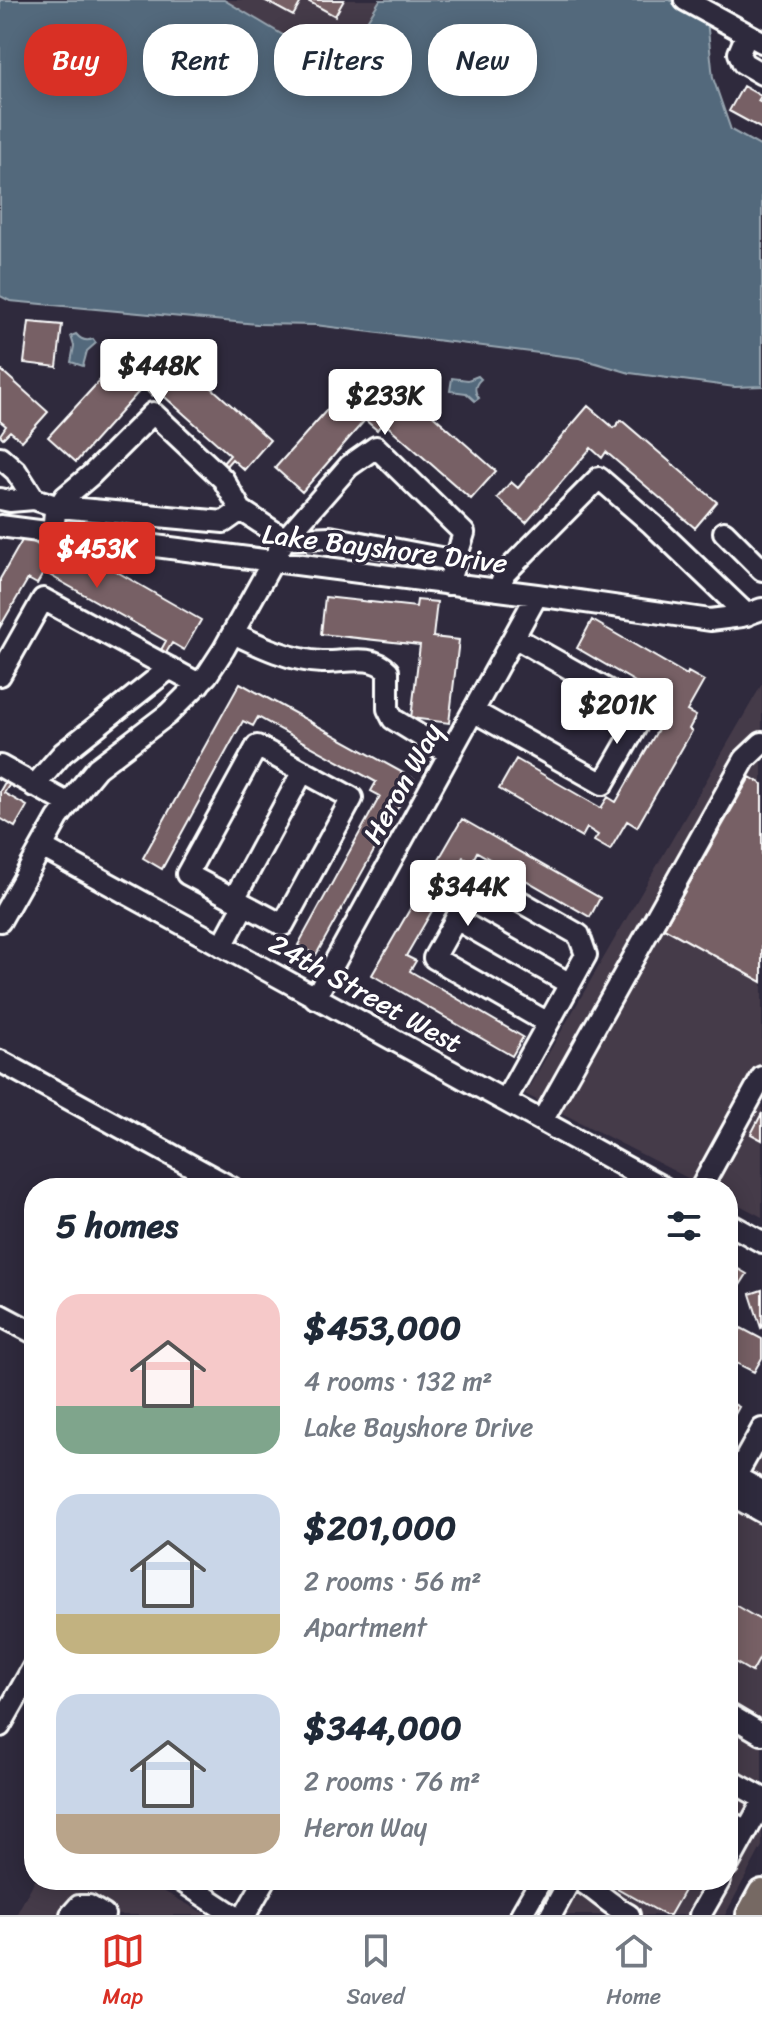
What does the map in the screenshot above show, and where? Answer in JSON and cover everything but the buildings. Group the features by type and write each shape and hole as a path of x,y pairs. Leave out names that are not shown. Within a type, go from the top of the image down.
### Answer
{"main road":[{"path":"750,1915 762,1893"}],"street":[{"path":"685,0 754,38 739,53 743,63 762,74"},
{"path":"53,533 55,512 65,497 153,413 223,479 241,510 285,539 330,537 456,561"},
{"path":"0,921 58,818 97,768 168,714 199,684 224,649 285,539 349,466 376,447 464,533 448,584"},
{"path":"0,457 16,471 34,499"},
{"path":"498,590 505,573 599,478 754,612"},
{"path":"0,499 34,499 59,507 224,522 241,510"},
{"name":"Lake Bayshore Drive","path":"0,526 710,620 754,612"},
{"path":"724,532 762,570"},
{"name":"Heron Way","path":"315,998 537,595"},
{"path":"0,675 43,599 199,684"},
{"path":"233,633 268,650 320,662 369,660 383,665 388,671 388,709 393,719 450,754"},
{"path":"473,711 603,784 645,711 514,637"},
{"path":"34,786 63,753 170,668"},
{"path":"542,1121 745,759 762,743"},
{"path":"257,746 303,771 352,798 283,925 187,874 257,746"},
{"path":"0,766 69,804"},
{"path":"222,946 239,902 303,771"},
{"name":"24th Street West","path":"42,847 646,1178"},
{"path":"505,1101 586,955 579,935 479,878 434,958 548,1023"},
{"path":"456,919 570,984"},
{"path":"0,1061 214,1178"},
{"path":"706,1178 762,1077"},
{"path":"738,1229 762,1242"},
{"path":"2,1322 24,1330"},
{"path":"738,1468 762,1429"},
{"path":"738,1481 762,1491"},
{"path":"738,1485 762,1512"},
{"path":"0,1726 24,1684"},
{"path":"738,1718 759,1725"},
{"path":"738,1785 762,1800 738,1846"},
{"path":"738,1827 746,1831"},
{"path":"195,1890 233,1915"},
{"path":"245,1915 259,1890"},
{"path":"521,1915 535,1890"},
{"path":"551,1915 574,1890"},
{"path":"592,1890 629,1915"},
{"path":"700,1915 714,1890"},
{"path":"71,1915 79,1906 89,1906 104,1915"}],"shaded area":[{"path":"224,0 380,0 365,24 274,24 274,30"},
{"path":"762,684 762,1217 738,1204 738,1178 688,1178 525,1094"},
{"path":"762,1446 762,1725 738,1712 738,1489"},
{"path":"738,1729 762,1742 762,1846 725,1915 560,1915 574,1890 738,1890"},
{"path":"30,1890 161,1890 207,1915 16,1915"}],"water":[{"path":"0,0 224,0 274,30 274,96 412,96 412,24 365,24 380,0 670,0 707,20 713,78 731,130 762,147 762,386 735,387 630,373 579,358 315,325 257,324 10,301 0,296"},
{"path":"76,334 84,340 93,339 96,343 87,351 83,366 71,362 74,346 71,336"},
{"path":"478,376 481,379 476,391 479,398 475,401 466,393 450,391 452,378 468,380"}]}
